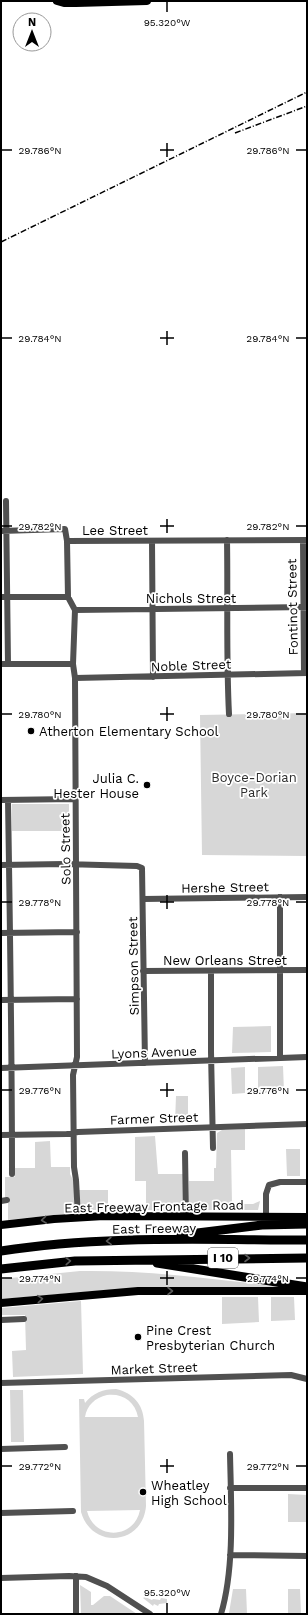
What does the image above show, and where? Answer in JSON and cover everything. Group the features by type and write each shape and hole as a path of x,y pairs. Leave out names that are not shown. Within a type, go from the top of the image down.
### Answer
{"highway":[{"path":"143,1240 220,1229 307,1224"},
{"name":"East Freeway","path":"1,1251 70,1243 143,1240 307,1240"},
{"name":"I 10","path":"1,1269 55,1262 138,1259 307,1258"},
{"path":"138,1259 307,1288"}],"main road":[{"path":"62,2 147,1"},
{"name":"East Freeway Frontage Road","path":"1,1226 78,1217 307,1216"},
{"path":"1,1302 138,1291 307,1291"}],"street":[{"path":"6,501 4,531 4,597 8,664"},
{"name":"Lee Street","path":"4,531 65,529 67,541 305,540"},
{"path":"227,540 227,675 229,714"},
{"name":"Fontinot Street","path":"305,540 306,673"},
{"path":"67,541 68,597 75,610"},
{"path":"152,541 153,677"},
{"path":"4,597 68,597"},
{"name":"Nichols Street","path":"75,610 305,607"},
{"name":"Solo Street","path":"75,610 73,664 75,678 77,1057 72,1075 74,1167 78,1217"},
{"path":"1,664 73,664"},
{"name":"Noble Street","path":"75,678 306,673"},
{"path":"1,800 75,799"},
{"path":"8,800 12,1000 11,1068 13,1075 12,1174"},
{"path":"1,865 76,864"},
{"name":"Simpson Street","path":"76,864 137,866 142,868 145,1063"},
{"path":"280,897 280,1058"},
{"name":"Hershe Street","path":"143,899 307,897"},
{"path":"1,933 77,932"},
{"name":"New Orleans Street","path":"144,971 307,970"},
{"path":"211,971 213,1148"},
{"path":"1,1000 77,999"},
{"name":"Lyons Avenue","path":"1,1068 307,1057"},
{"name":"Farmer Street","path":"1,1135 307,1124"},
{"path":"185,1153 186,1216"},
{"path":"266,1216 266,1194 269,1186 274,1183 307,1182"},
{"path":"1,1320 24,1319"},
{"name":"Market Street","path":"1,1383 264,1375 291,1375 307,1379"},
{"path":"1,1449 65,1447"},
{"path":"221,1614 226,1592 230,1555 230,1454"},
{"path":"230,1488 307,1488"},
{"path":"1,1513 73,1511"},
{"path":"230,1555 307,1556"},
{"path":"1,1578 76,1576 86,1578 108,1586 150,1614"},
{"path":"76,1576 76,1614"}],"green space":[{"name":"Boyce-Dorian Park","path":"307,713 307,856 202,855 200,715"},
{"path":"12,804 69,804 69,831 12,831"},
{"path":"271,1026 271,1052 232,1053 233,1027"},
{"path":"283,1066 284,1092 258,1093 258,1067"},
{"path":"245,1067 245,1093 232,1094 231,1068"},
{"path":"176,1096 188,1096 188,1122 175,1122"},
{"path":"245,1129 245,1150 231,1150 232,1204 253,1204 260,1201 258,1210 195,1210 189,1207 189,1181 214,1181 217,1133 222,1130"},
{"path":"155,1136 158,1174 183,1174 183,1206 176,1211 146,1210 146,1181 135,1181 135,1137"},
{"path":"50,1141 51,1167 70,1167 70,1174 74,1182 74,1210 63,1214 8,1220 8,1200 5,1198 5,1177 15,1177 15,1168 35,1168 35,1142"},
{"path":"286,1149 300,1149 300,1176 287,1176"},
{"path":"79,1190 108,1190 108,1210 81,1210"},
{"path":"80,1271 131,1272 207,1278 282,1287 108,1290 1,1299 1,1279"},
{"path":"222,1297 258,1297 259,1322 222,1324"},
{"path":"271,1297 294,1297 295,1320 271,1321"},
{"path":"81,1301 83,1374 13,1377 12,1351 26,1350 25,1315 1,1315 1,1308"},
{"path":"111,1389 122,1391 132,1396 142,1409 144,1421 146,1506 143,1519 136,1529 127,1535 116,1538 106,1537 95,1533 87,1524 81,1512 79,1399 84,1399 85,1403 95,1394","holes":["107,1395 118,1395 127,1399 131,1402 138,1417 85,1417 92,1403","140,1510 136,1520 130,1527 114,1533 97,1527 91,1521 87,1511"]},
{"path":"10,1390 23,1390 24,1442 11,1442"},
{"path":"288,1494 307,1495 307,1522 288,1522"},
{"path":"80,1585 91,1592 91,1605 104,1596 110,1596 137,1614 81,1614"},
{"path":"233,1589 246,1589 247,1614 229,1613"},
{"path":"288,1589 300,1589 301,1614 288,1614"},
{"path":"145,1597 152,1600 160,1600 161,1598 167,1599 167,1603 159,1604 158,1606 154,1604 153,1606 143,1598"}],"railway":[{"path":"1,242 307,92"},
{"path":"235,133 307,106"}],"place":[{"name":"Atherton Elementary School","path":"31,731"},
{"name":"Julia C. Hester House","path":"147,785"},
{"name":"Pine Crest Presbyterian Church","path":"138,1337"},
{"name":"Wheatley High School","path":"143,1492"}]}
